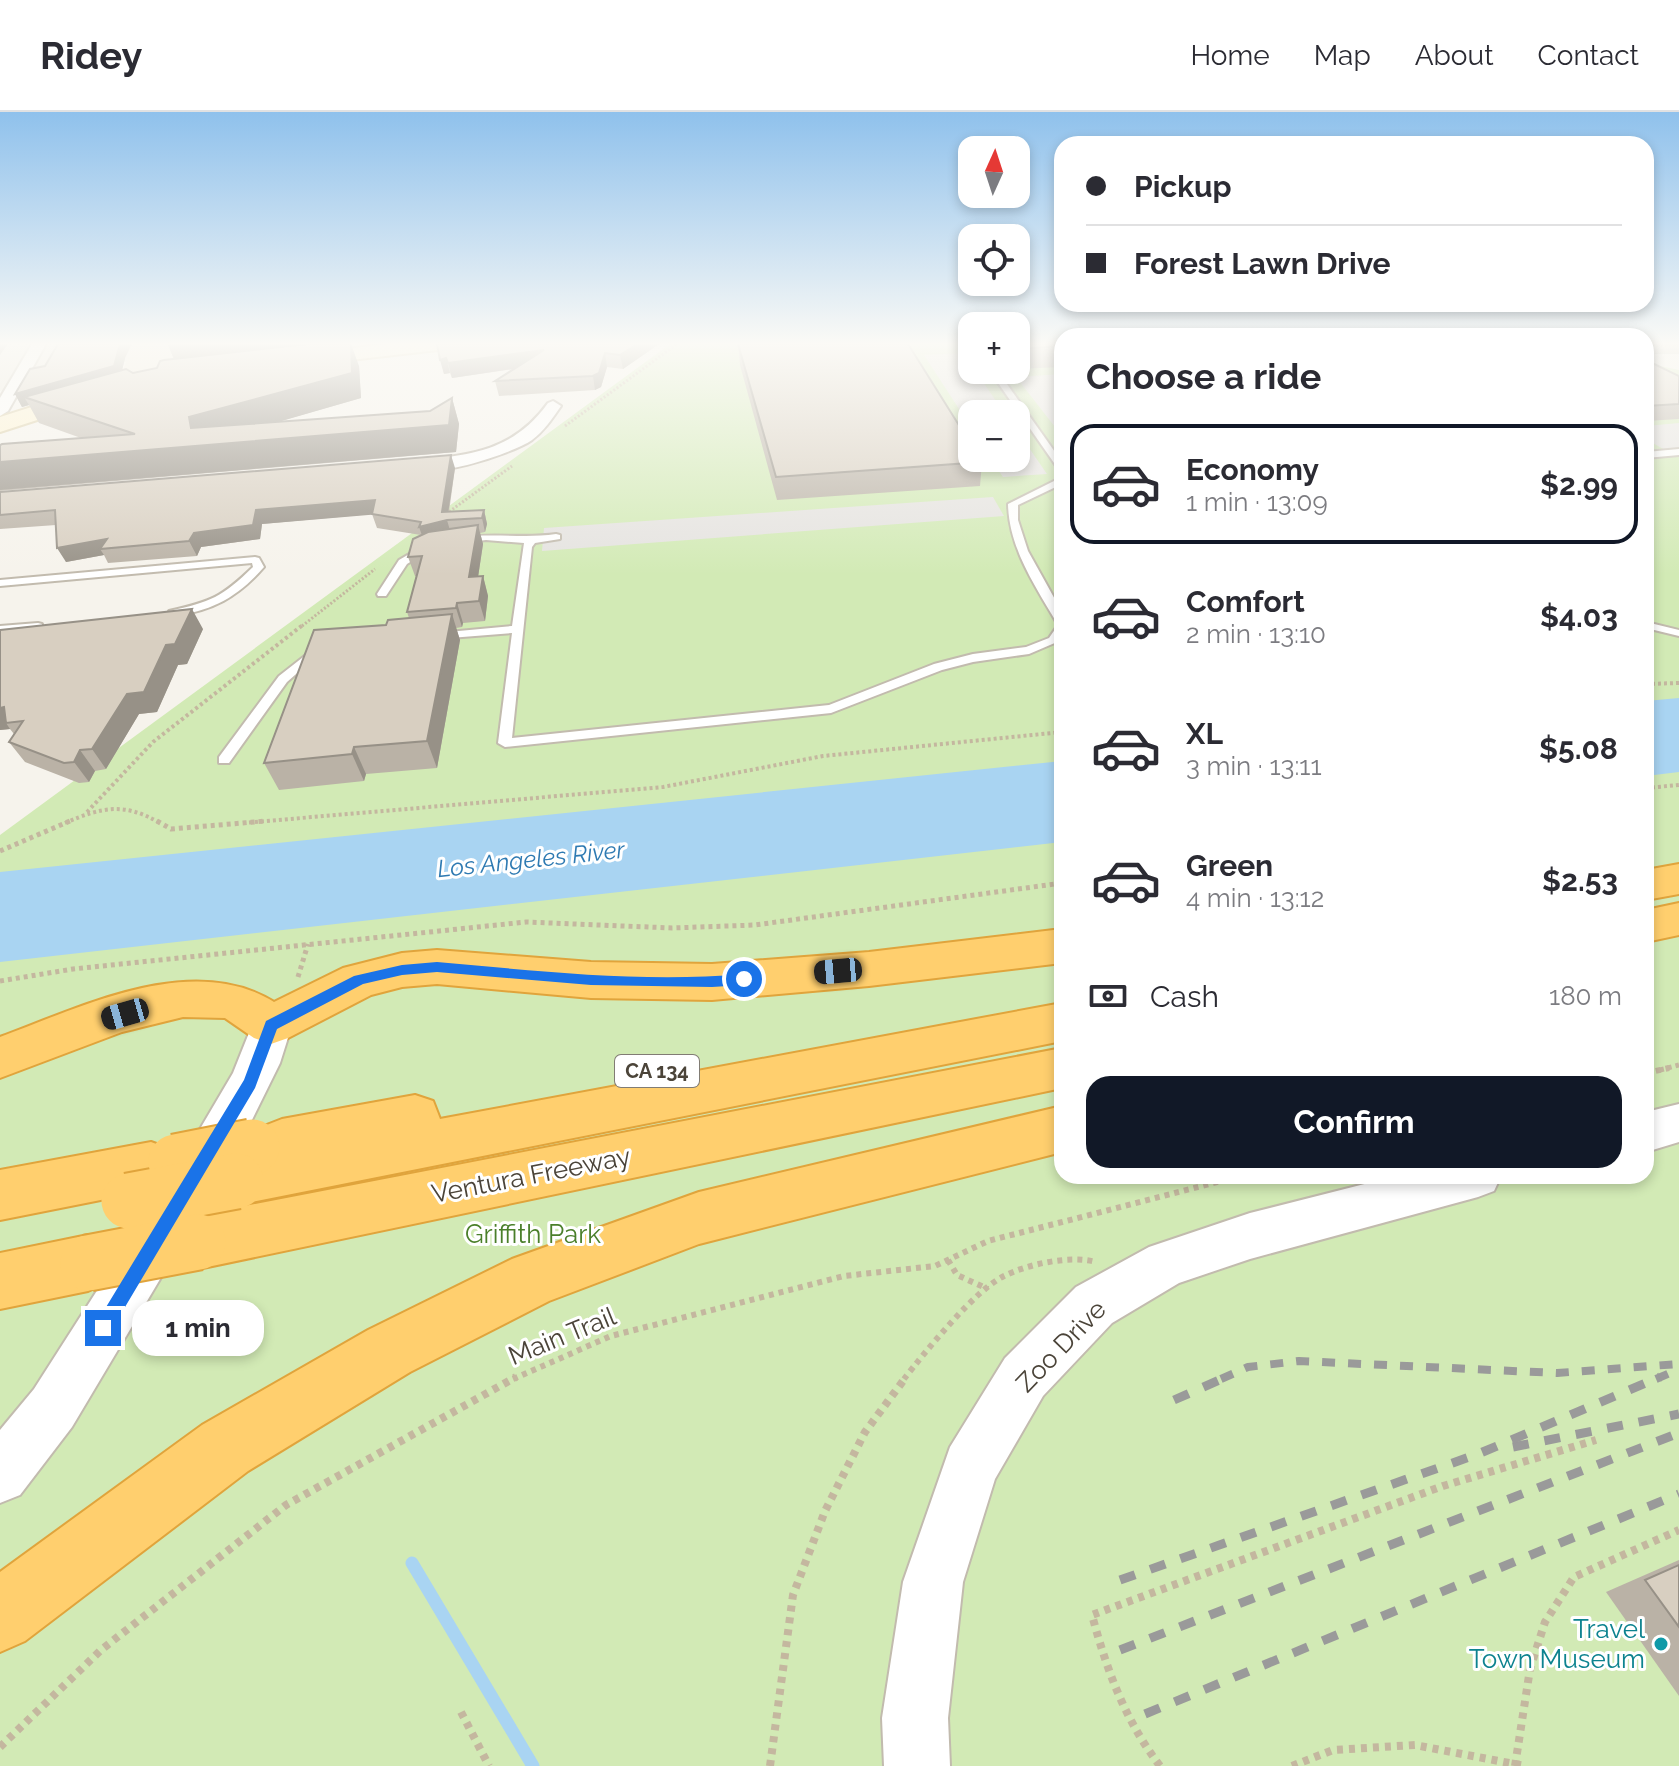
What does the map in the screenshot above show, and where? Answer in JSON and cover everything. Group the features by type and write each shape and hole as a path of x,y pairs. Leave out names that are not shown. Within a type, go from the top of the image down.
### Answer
{"highway":[{"path":"1654,884 1679,879"},
{"path":"1654,908 1679,903"},
{"path":"1654,924 1679,919"},
{"path":"1654,950 1679,945"},
{"path":"0,1058 100,1022 176,1000 233,1001 271,1025 359,980 402,970 437,967 591,980 712,982 869,969 1054,947"},
{"name":"CA 134","path":"244,1164 1054,997"},
{"path":"0,1226 140,1184 244,1164 1054,1023"},
{"path":"680,1145 732,1104 1054,1041"},
{"name":"Ventura Freeway","path":"0,1281 1054,1070"},
{"path":"0,1616 225,1448 389,1351 532,1279 699,1218 1054,1131"},
{"path":"0,1195 140,1184"}],"street":[{"path":"389,468 452,462 502,451 545,421"},
{"path":"0,1475 53,1408 185,1194 250,1083 268,1042 271,1025"},
{"path":"1654,1130 1679,1123"},
{"name":"Zoo Drive","path":"917,1766 915,1718 933,1582 970,1467 1024,1377 1094,1305 1166,1264 1250,1236 1448,1184"}],"lane":[{"path":"1029,421 1054,457"},
{"path":"1654,454 1679,452"},
{"path":"1054,484 1013,504 1012,512 1022,549 1054,610"},
{"path":"382,594 403,562 434,546 486,537 532,541 556,537"},
{"path":"532,541 527,546 505,743 831,709 938,667 973,658 1029,650 1054,638"},
{"path":"0,583 255,560 259,567 235,590 205,610 159,614"},
{"path":"0,629 51,625"},
{"path":"1654,627 1679,633"},
{"path":"429,636 519,629"},
{"path":"224,760 283,679 324,645"}],"path":[{"path":"1654,684 1679,683"},
{"path":"0,851 20,846 86,813 131,809 171,829 663,787 823,756 1054,733"},
{"path":"1654,787 1679,785"},
{"path":"0,981 73,969 526,922 672,928 755,925 1054,884"},
{"path":"1654,1071 1679,1065"},
{"name":"Main Trail","path":"0,1747 101,1650 286,1505 518,1376 611,1336 844,1276 921,1270 988,1241 1210,1184"},
{"path":"770,1766 778,1688 793,1595 825,1511 874,1420 917,1362 971,1303 1003,1276 1044,1264 1085,1259 1149,1274"},
{"path":"948,1260 957,1275 988,1289"},
{"path":"1160,1766 1144,1746 1111,1686 1092,1615 1443,1486 1596,1440"},
{"path":"1292,1766 1333,1750 1415,1745 1519,1765 1534,1657 1545,1622 1574,1577 1679,1530"},
{"path":"461,1712 489,1766"}],"green space":[{"name":"Griffith Park","path":"565,421 958,421 958,472 1030,472 1030,421 1054,421 1054,1184 1654,1184 1654,421 1679,421 1679,1766 0,1766 0,835"}],"shaded area":[{"path":"1679,423 1679,452 1670,453 1654,444 1654,425"},
{"path":"1030,449 1047,474 1003,477 1000,472 1030,472"},
{"path":"993,497 1004,516 542,551 544,528"}],"water":[{"path":"1679,698 1679,772 1654,775 1654,700"},
{"name":"Los Angeles River","path":"1054,762 1054,843 0,962 0,872"}],"building":[{"path":"97,421 190,421 191,428 287,421 449,421 449,425 0,462 2,444 135,434"},
{"path":"760,421 956,421 958,464 776,477"},
{"path":"451,455 442,512 484,510 482,518 447,520 419,527 421,522 372,514 375,500 256,510 253,525 194,533 189,541 100,549 107,539 57,548 55,510 0,515 0,492"},
{"path":"478,525 469,577 483,576 479,601 457,603 456,608 407,612 422,556 408,557 413,539 428,532"},
{"path":"192,609 175,644 166,645 144,692 127,694 92,749 80,750 74,762 64,763 9,742 23,721 6,723 4,707 0,708 0,630"},
{"path":"452,614 427,741 354,747 352,754 264,763 314,630 386,625 388,620"},
{"path":"1679,1565 1679,1627 1645,1580"}],"waterway":[{"path":"412,1563 533,1766"}],"railway":[{"path":"1221,1379 1248,1367 1299,1361 1557,1373 1678,1364"},
{"path":"1656,1379 1679,1369"},
{"path":"1174,1400 1226,1377"},
{"path":"1120,1580 1478,1454 1660,1377"},
{"path":"1513,1447 1679,1414"},
{"path":"1120,1650 1679,1433"},
{"path":"1145,1714 1679,1494"}],"place":[{"name":"Travel Town Museum","path":"1661,1644"}],"route":[{"path":"103,1328 250,1083 268,1042 271,1025 359,980 402,970 437,967 591,980 712,982 744,979"}]}
